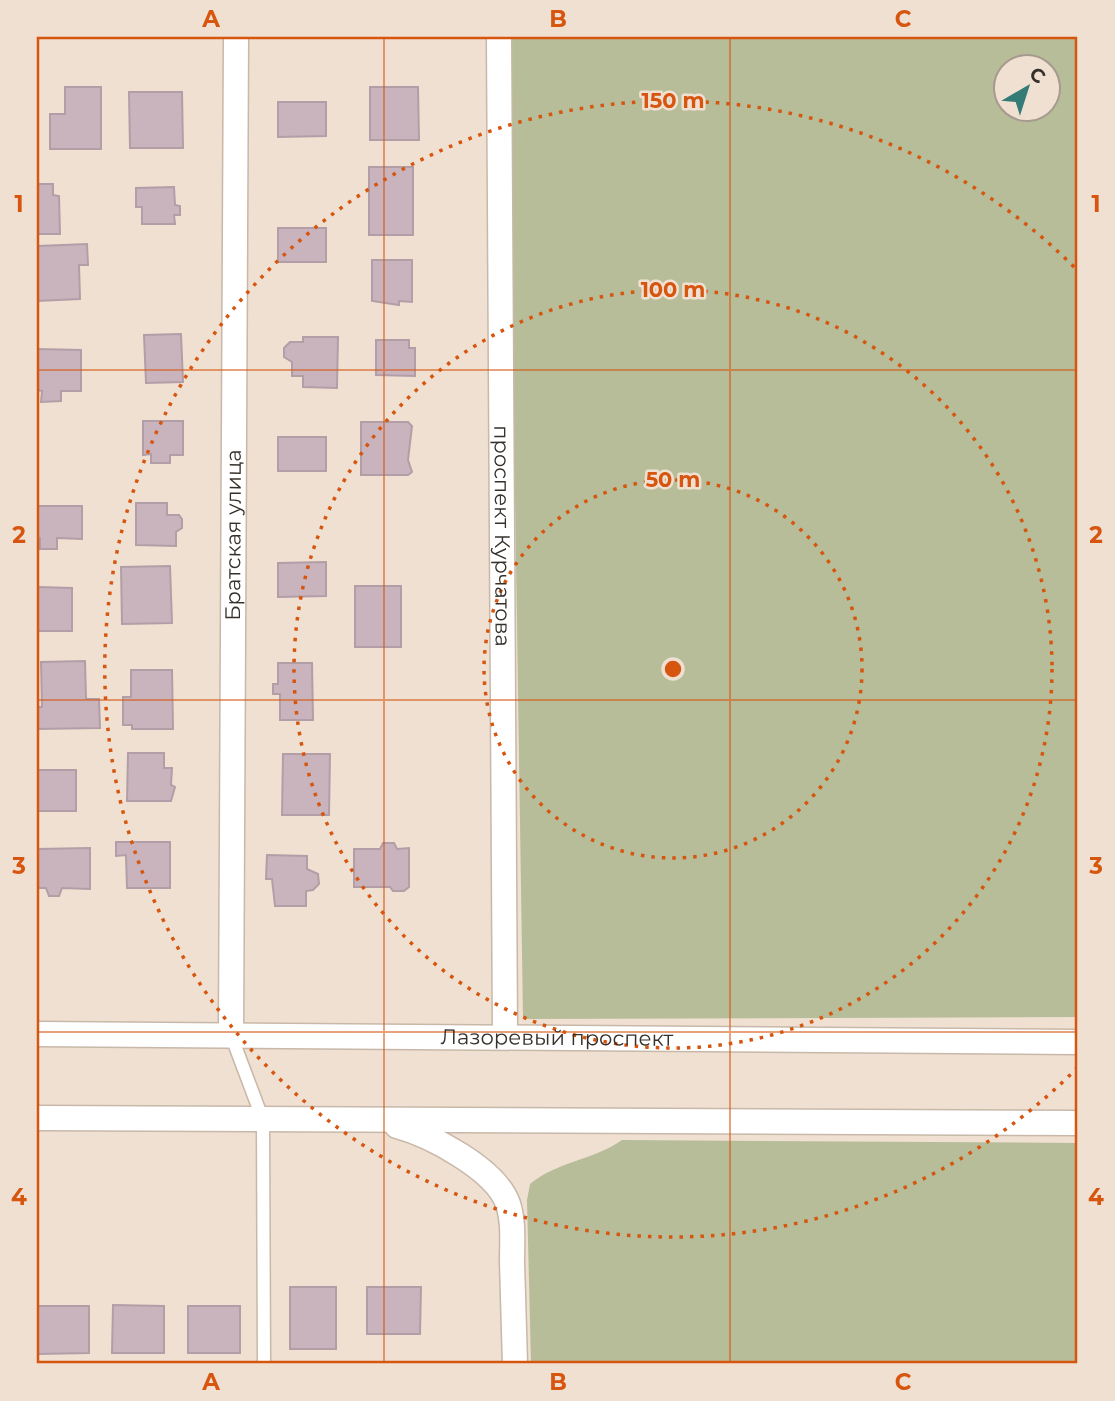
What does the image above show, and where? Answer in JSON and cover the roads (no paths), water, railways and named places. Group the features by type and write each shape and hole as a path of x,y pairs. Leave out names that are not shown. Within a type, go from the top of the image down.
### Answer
{"street":[{"name":"Братская улица","path":"231,1034 236,37"},
{"name":"проспект Курчатова","path":"499,37 505,1035"},
{"name":"Лазоревый проспект","path":"37,1034 505,1035 1078,1042"},
{"path":"37,1118 1078,1123"},
{"path":"374,1121 416,1131 461,1157 498,1186 508,1203 512,1226 514,1364"}],"lane":[{"path":"231,1034 263,1119 264,1364"}]}
